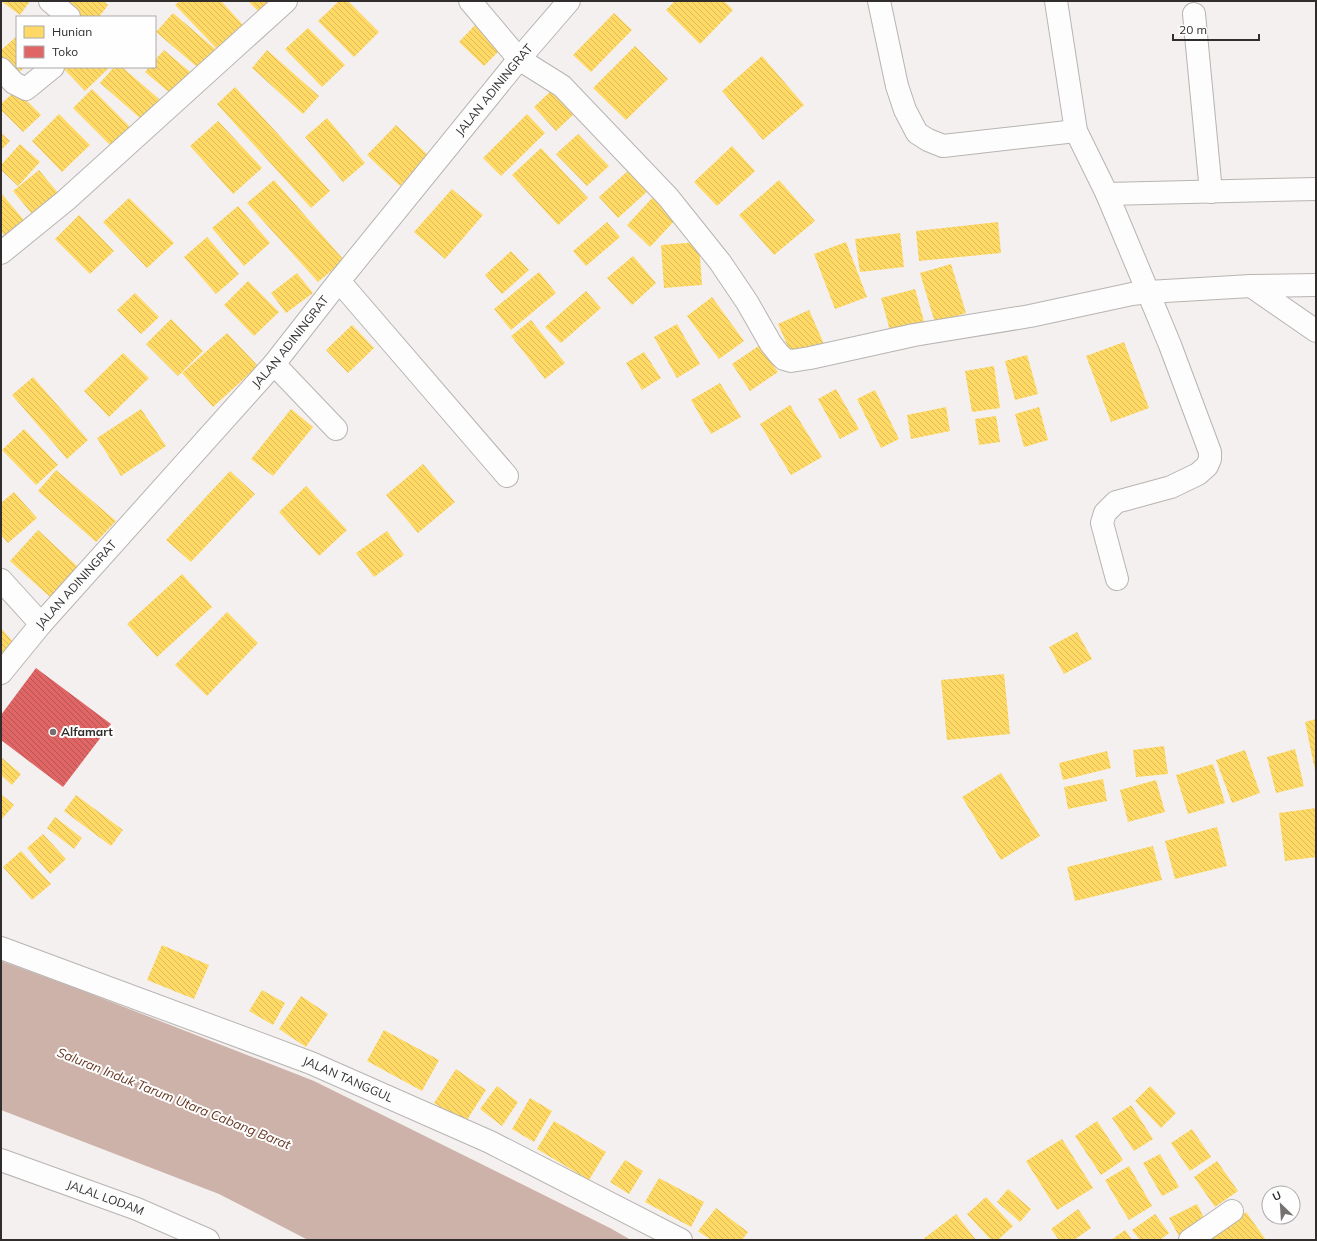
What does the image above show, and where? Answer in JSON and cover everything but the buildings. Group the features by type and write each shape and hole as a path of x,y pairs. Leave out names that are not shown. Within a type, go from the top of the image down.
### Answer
{"street":[{"path":"50,1 68,16"},
{"path":"1,253 65,201 286,1"},
{"path":"470,1 519,59 562,86 668,197 720,262 748,302 771,344 784,359 791,361 810,358 914,335 1030,316 1132,294 1251,286 1316,284"},
{"name":"JALAN ADININGRAT","path":"1,672 274,364 339,281 519,59 569,1"},
{"path":"879,1 897,86 905,110 917,133 928,140 943,146 1076,131"},
{"path":"1056,1 1076,131 1107,194 1148,292 1170,345 1210,452 1210,459 1207,466 1198,474 1171,487 1116,502 1105,513 1102,524 1117,579"},
{"path":"1194,14 1211,192"},
{"path":"1,69 14,83 26,89 52,68"},
{"path":"1107,194 1316,189"},
{"path":"339,281 507,476"},
{"path":"1251,286 1316,331"},
{"path":"274,364 336,430"},
{"path":"1,580 42,624"},
{"name":"JALAN TANGGUL","path":"1,948 311,1063 490,1142 681,1240"},
{"name":"JALAL LODAM","path":"1,1160 136,1209 208,1240"},
{"path":"1190,1240 1232,1210"}],"water":[{"name":"Saluran Induk Tarum Utara Cabang Barat","path":"1,961 78,989 314,1081 610,1228 631,1240 308,1240 219,1194 1,1110"}],"place":[{"name":"Alfamart","path":"53,732"}]}
